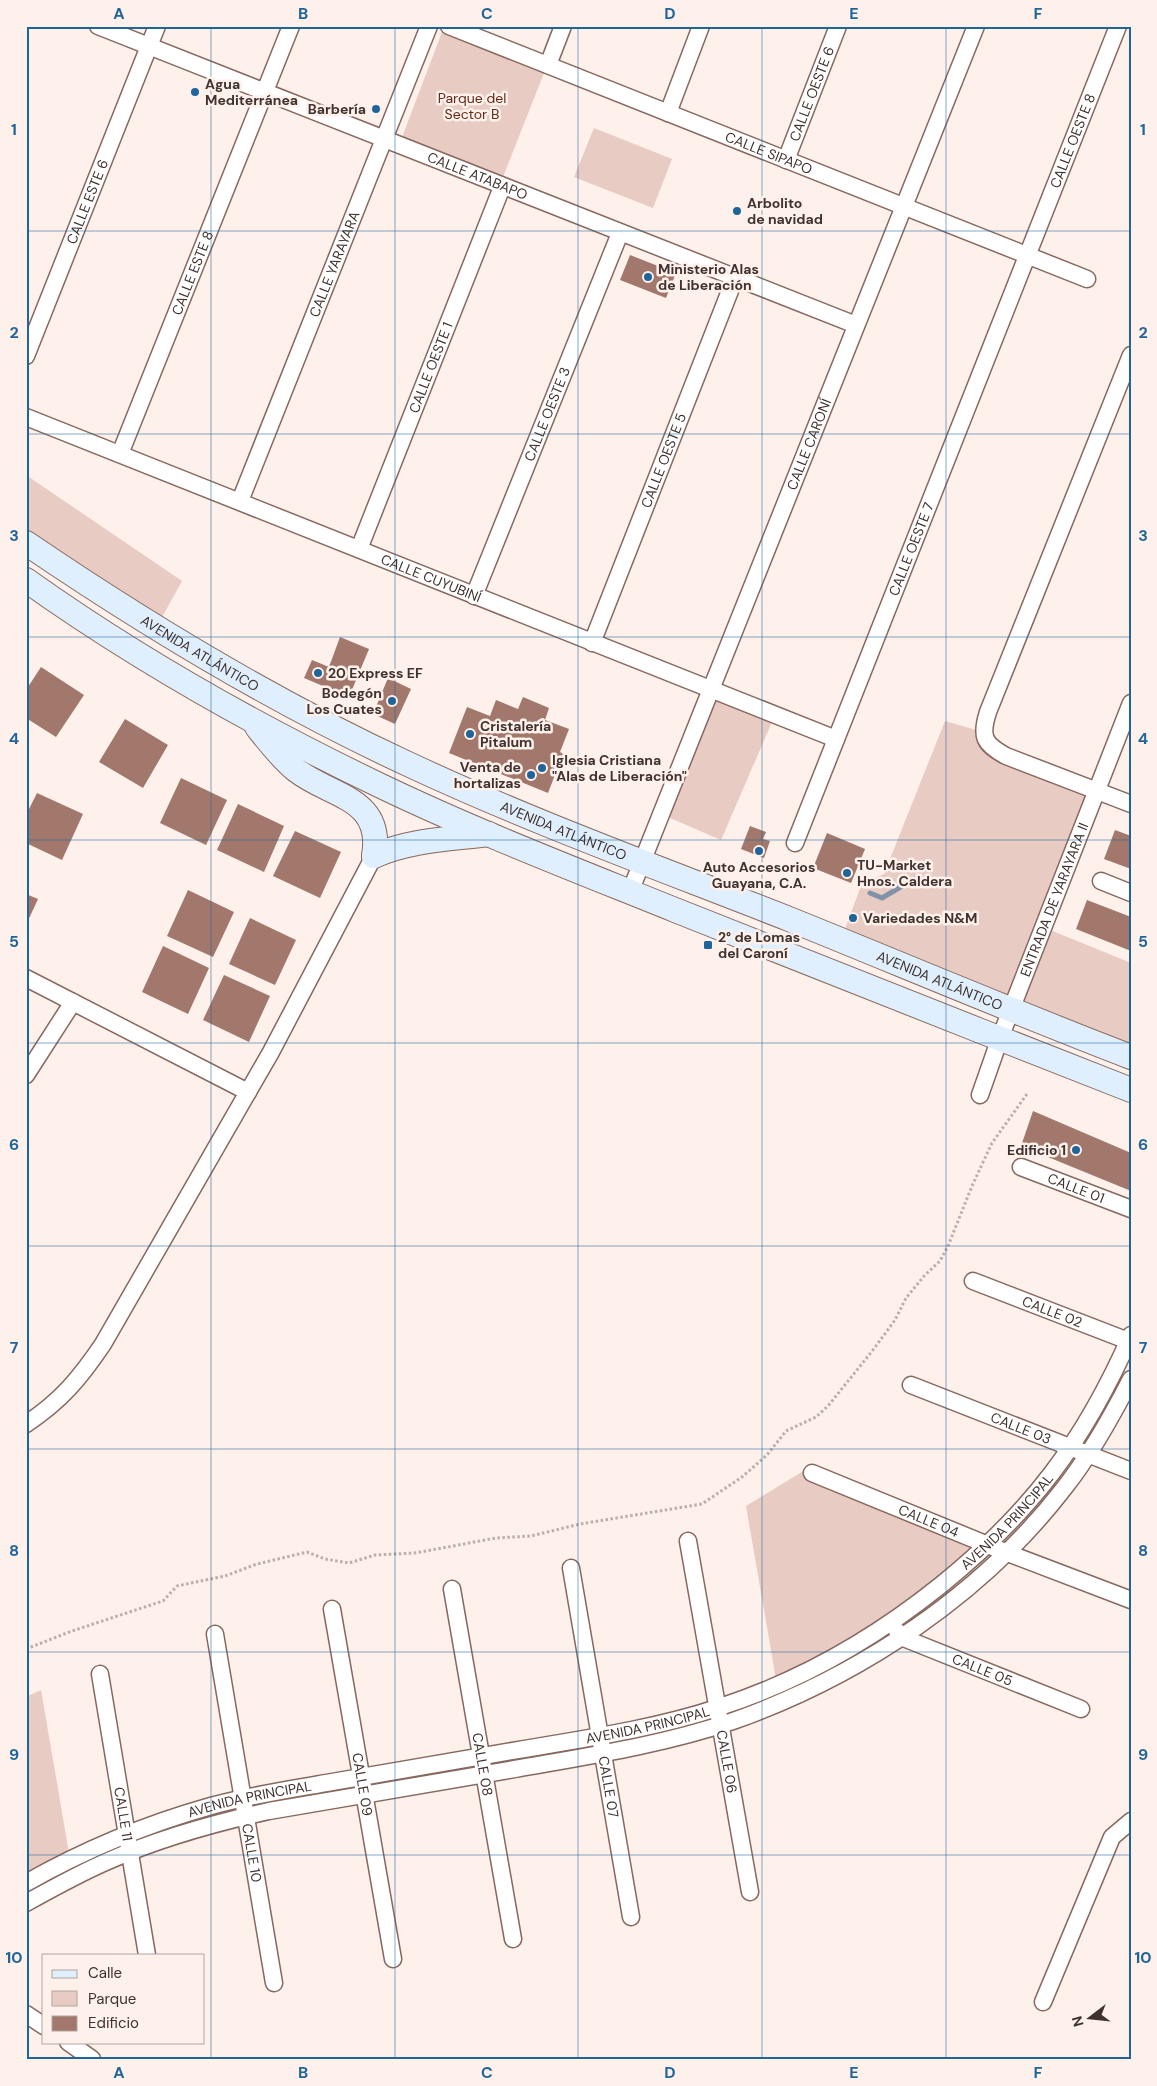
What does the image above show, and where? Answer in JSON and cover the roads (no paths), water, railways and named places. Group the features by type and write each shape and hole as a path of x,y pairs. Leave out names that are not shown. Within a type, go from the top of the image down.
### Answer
{"main road":[{"name":"AVENIDA ATLÁNTICO","path":"26,543 88,585 201,655 351,736 468,791 1131,1057"},
{"path":"26,580 137,653 249,718 380,786 489,834 630,892 1131,1090"},
{"path":"249,718 284,760 295,770 305,777 332,789 357,805 374,829 377,839 374,856"},
{"path":"374,856 405,845 489,834"}],"street":[{"name":"CALLE ATABAPO","path":"98,26 502,187 856,325"},
{"path":"149,46 157,26"},
{"name":"CALLE ESTE 8","path":"120,454 291,26"},
{"name":"CALLE YARAYARA","path":"240,501 429,26"},
{"name":"CALLE SIPAPO","path":"449,26 1087,278"},
{"path":"548,65 563,26"},
{"path":"668,113 701,26"},
{"name":"CALLE OESTE 6","path":"786,160 838,26"},
{"name":"CALLE CARONÍ","path":"630,892 976,26"},
{"name":"CALLE OESTE 8","path":"1027,255 1118,26"},
{"name":"CALLE ESTE 6","path":"26,356 149,46"},
{"name":"CALLE OESTE 1","path":"359,549 502,187"},
{"name":"CALLE OESTE 3","path":"474,596 620,233"},
{"name":"CALLE OESTE 7","path":"795,843 1027,255"},
{"name":"CALLE OESTE 5","path":"592,643 735,278"},
{"path":"1131,355 984,724 985,739 996,750 1131,804"},
{"name":"CALLE CUYUBINÍ","path":"26,417 836,739"},
{"name":"ENTRADA DE YARAYARA II","path":"980,1094 1011,1009 1131,703"},
{"path":"26,1424 61,1398 76,1382 103,1344 248,1092 374,856"},
{"path":"1101,881 1131,893"},
{"path":"26,978 248,1092"},
{"path":"26,1075 73,1002"},
{"name":"CALLE 01","path":"1021,1167 1131,1209"},
{"name":"CALLE 02","path":"974,1281 1130,1340"},
{"name":"AVENIDA PRINCIPAL","path":"26,1883 70,1859 126,1834 208,1807 243,1798 599,1736 662,1723 717,1708 791,1679 891,1622 931,1593 1001,1533 1040,1491 1071,1448 1093,1413 1130,1340"},
{"name":"AVENIDA PRINCIPAL","path":"26,1903 86,1871 130,1852 194,1830 246,1816 658,1742 720,1725 812,1688 901,1637 962,1591 1005,1552 1051,1504 1088,1454 1131,1378"},
{"name":"CALLE 03","path":"911,1385 1131,1471"},
{"name":"CALLE 04","path":"812,1473 1005,1552 1131,1600"},
{"name":"CALLE 06","path":"688,1541 750,1892"},
{"name":"CALLE 07","path":"571,1568 631,1917"},
{"name":"CALLE 08","path":"452,1589 513,1939"},
{"name":"CALLE 09","path":"332,1609 393,1959"},
{"path":"891,1622 901,1637"},
{"name":"CALLE 10","path":"215,1634 274,1983"},
{"name":"CALLE 05","path":"901,1637 1080,1709"},
{"name":"CALLE 11","path":"100,1674 147,1954"},
{"path":"1043,2002 1112,1837 1131,1821"},
{"path":"26,2014 42,2025"},
{"path":"71,2044 92,2058"}],"waterway":[{"path":"870,893 882,898 914,879"}],"place":[{"name":"Agua Mediterránea","path":"195,92"},
{"name":"Barbería","path":"376,109"},
{"name":"Arbolito de navidad","path":"737,211"},
{"name":"Ministerio Alas de Liberación","path":"648,277"},
{"name":"20 Express EF","path":"318,673"},
{"name":"Bodegón Los Cuates","path":"392,701"},
{"name":"Cristalería Pitalum","path":"470,734"},
{"name":"Iglesia Cristiana \"Alas de Liberación\"","path":"542,768"},
{"name":"Venta de hortalizas","path":"531,775"},
{"name":"Auto Accesorios Guayana, C.A.","path":"759,851"},
{"name":"TU-Market Hnos. Caldera","path":"847,873"},
{"name":"Variedades N&M","path":"853,918"},
{"name":"2° de Lomas del Caroní","path":"708,945"},
{"name":"Edificio 1","path":"1076,1150"}],"park label":[{"name":"Parque del Sector B","path":"472,106"}]}
